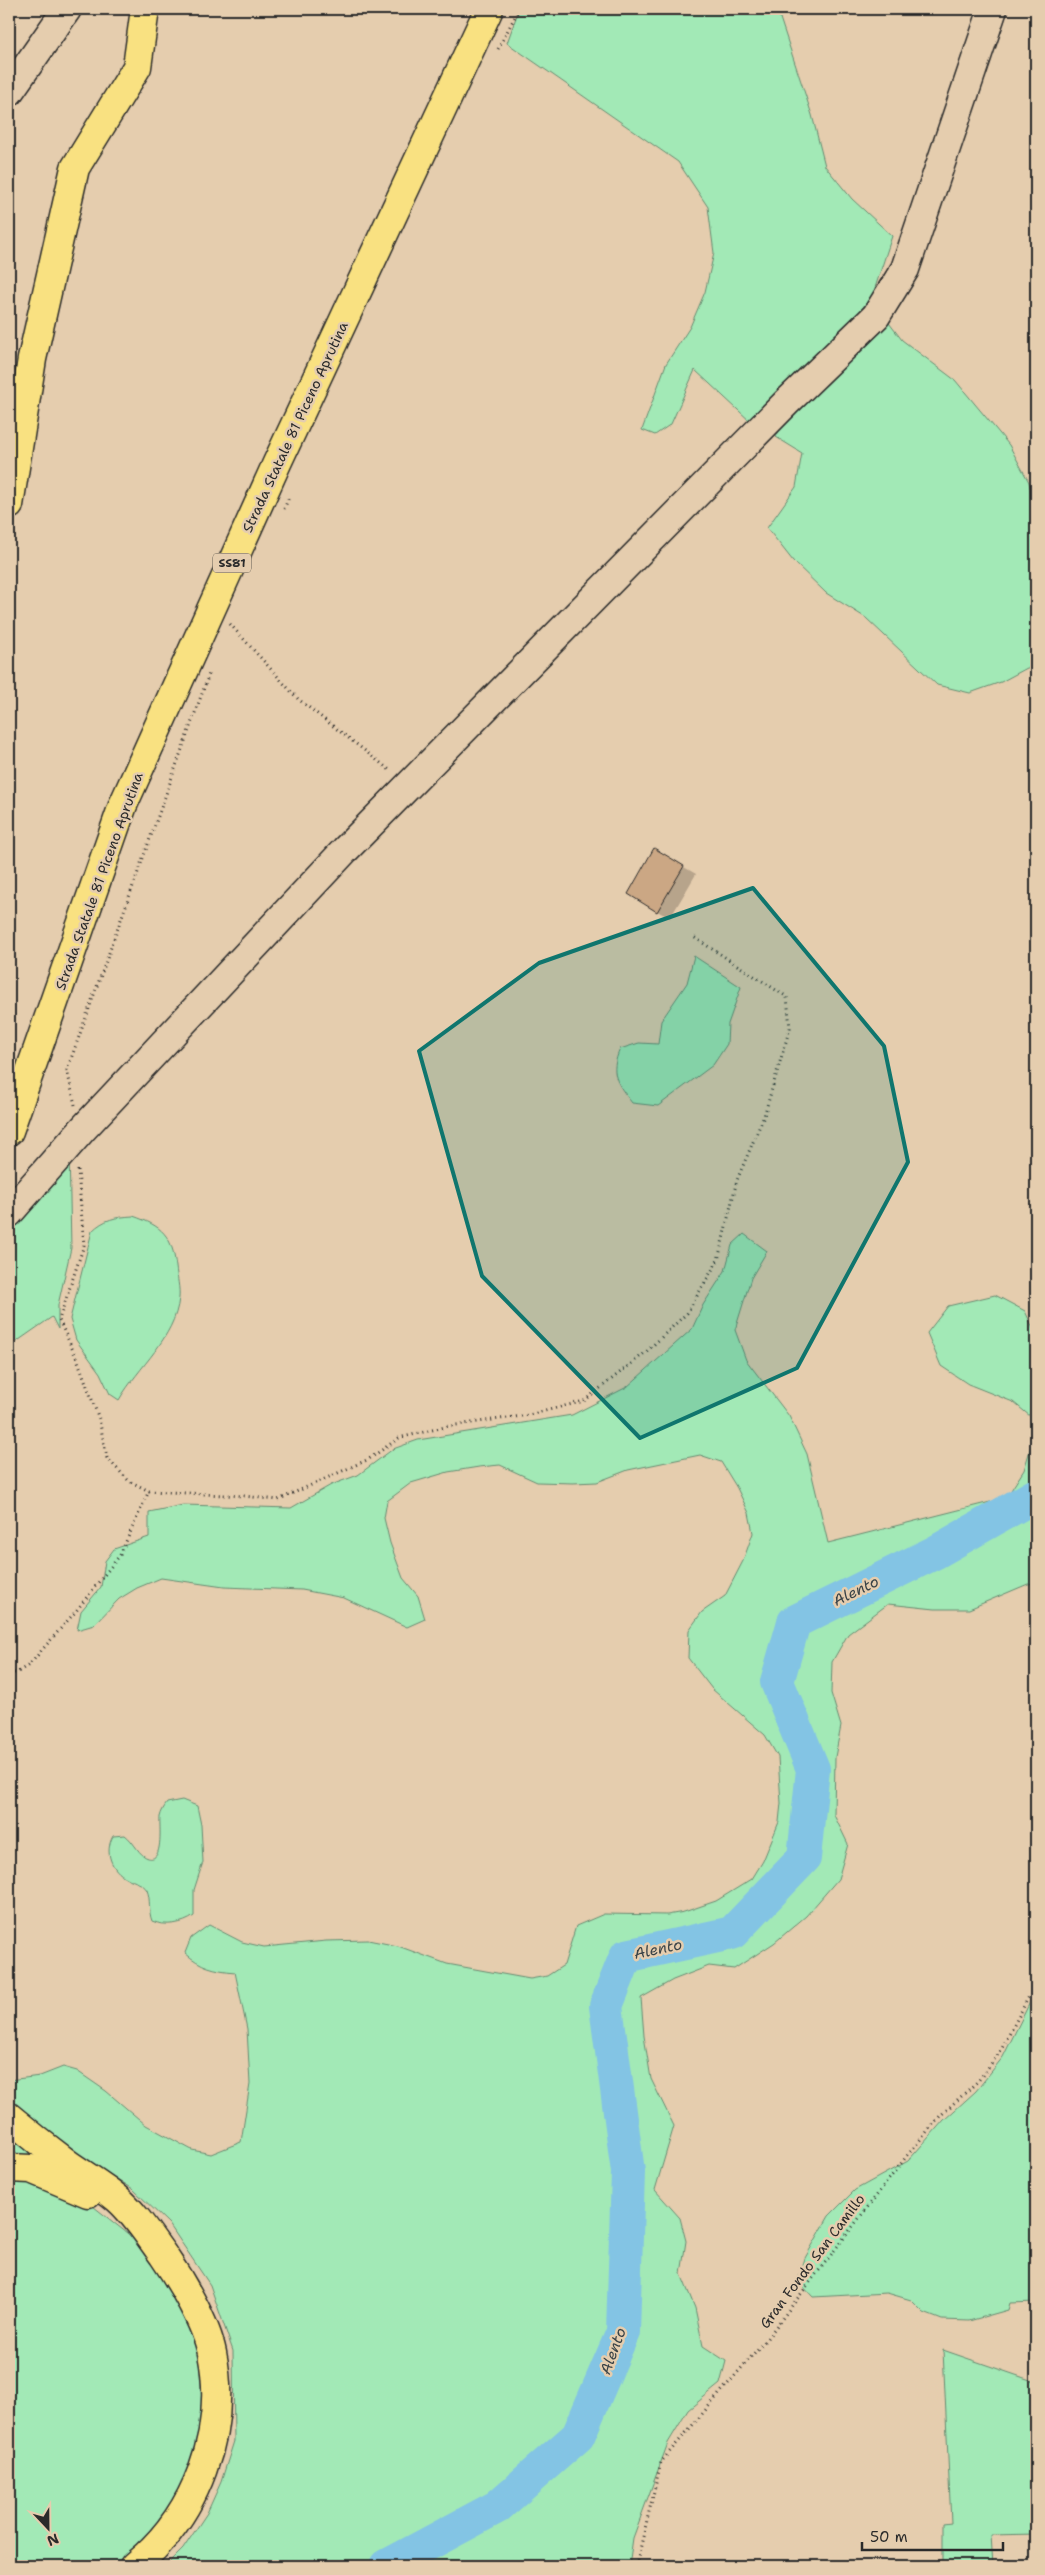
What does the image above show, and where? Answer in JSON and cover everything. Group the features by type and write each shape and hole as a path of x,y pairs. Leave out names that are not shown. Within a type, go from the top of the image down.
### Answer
{"main road":[{"path":"9,505 32,359 75,168 137,67 145,9"},
{"name":"Strada Statale 81 Piceno Aprutina","path":"9,1131 123,805 277,463 489,9"},
{"path":"9,2117 44,2147 118,2200 143,2227 172,2268 193,2306 212,2351 217,2387 215,2420 205,2463 183,2512 167,2536 134,2566"},
{"path":"9,2168 31,2168 76,2186 104,2203 132,2226 172,2268"}],"street":[{"path":"9,92 66,9"},
{"path":"9,1213 81,1132 338,857 780,409 876,316 906,269 993,9"}],"path":[{"path":"497,50 518,9"},
{"path":"283,510 291,492"},
{"path":"225,630 228,622 298,699 409,785"},
{"path":"210,672 67,1070 81,1132 78,1172 84,1245 59,1320 78,1361 99,1420 106,1458 129,1481 149,1491 244,1496 278,1500 368,1460 399,1438 449,1426 528,1415 584,1401 646,1352 687,1313 718,1260 737,1180 764,1116 790,1028 787,997 692,936"},
{"path":"9,1673 16,1673 29,1665 76,1611 120,1555 149,1491"},
{"name":"Gran Fondo San Camillo","path":"636,2566 661,2462 768,2337 906,2157 940,2116 978,2081 1000,2052 1036,1983"}],"highlighted area":[{"path":"753,888 884,1046 908,1162 797,1368 640,1438 482,1276 419,1051 539,963"}],"green space":[{"path":"519,9 777,9 812,115 825,166 852,199 892,236 873,294 841,336 752,423 695,370 671,424 655,435 642,430 666,364 690,327 705,292 714,253 708,207 678,162 507,43"},
{"path":"886,319 902,340 955,380 1009,445 1029,482 1036,515 1036,668 1027,668 1001,682 970,693 937,685 866,618 826,593 793,561 767,528 796,487 802,453 776,437 786,416"},
{"path":"694,956 741,987 728,1024 727,1044 713,1065 658,1106 632,1103 616,1078 615,1065 620,1049 639,1043 658,1044 661,1021 687,983"},
{"path":"69,1149 71,1248 58,1305 58,1329 52,1317 9,1347 9,1216"},
{"path":"133,1216 158,1228 168,1239 174,1256 179,1298 171,1326 155,1352 119,1400 110,1394 100,1373 76,1340 70,1319 92,1231 111,1219"},
{"path":"744,1234 767,1251 751,1278 735,1330 746,1360 789,1416 807,1454 828,1543 1006,1498 1024,1470 1036,1430 1036,1583 1028,1584 969,1609 935,1609 888,1604 848,1634 832,1662 831,1693 841,1726 835,1757 834,1815 848,1844 838,1879 806,1916 774,1943 734,1969 709,1966 673,1980 641,1998 644,2036 651,2079 674,2126 655,2190 680,2218 686,2241 681,2274 695,2308 703,2346 726,2361 720,2384 688,2410 668,2443 633,2538 629,2566 166,2566 183,2549 207,2513 221,2482 234,2441 233,2351 210,2285 169,2224 133,2189 73,2151 9,2099 9,2080 40,2076 63,2067 77,2071 106,2091 146,2125 192,2150 211,2154 241,2142 250,2084 247,2029 235,1972 208,1967 185,1953 191,1938 209,1925 242,1942 264,1947 326,1941 368,1940 398,1946 447,1964 530,1979 547,1976 564,1965 576,1926 604,1914 667,1915 684,1912 716,1901 752,1879 763,1861 779,1822 781,1803 778,1757 765,1735 712,1689 688,1658 689,1630 702,1612 725,1596 743,1561 753,1533 749,1513 737,1488 721,1462 700,1455 628,1470 597,1482 537,1482 500,1465 448,1472 411,1483 387,1501 384,1518 390,1543 403,1578 418,1596 425,1619 407,1627 344,1598 302,1590 224,1587 161,1578 137,1588 119,1599 94,1625 77,1630 81,1611 101,1587 105,1561 114,1549 149,1537 149,1512 183,1505 291,1508 331,1485 358,1475 393,1449 418,1440 572,1415 627,1387 692,1329 703,1305 725,1271 732,1245"},
{"path":"995,1295 1025,1311 1036,1335 1036,1421 1013,1402 968,1384 941,1366 927,1333 948,1306"},
{"path":"182,1800 197,1806 201,1825 203,1862 194,1890 194,1916 179,1923 162,1924 152,1921 147,1890 138,1883 121,1875 113,1865 109,1848 113,1836 125,1835 144,1856 155,1857 160,1844 160,1817 162,1811 167,1803"},
{"path":"1036,1990 1036,2302 1010,2303 1008,2310 969,2321 942,2320 924,2313 911,2300 887,2293 813,2297 798,2281 805,2258 829,2216 855,2190 908,2161 944,2120 976,2091 1003,2057"},
{"path":"9,2134 39,2159 9,2158"},
{"path":"26,2179 89,2203 146,2248 188,2316 199,2360 203,2409 195,2453 179,2494 154,2535 116,2566 9,2566 9,2180"},
{"path":"943,2350 1036,2382 1036,2534 991,2535 993,2566 943,2566 943,2524 951,2523"}],"building":[{"path":"654,848 684,866 657,912 628,894"}],"waterway":[{"name":"Alento","path":"387,2566 497,2507 578,2436 623,2332 628,2172 606,2006 626,1956 732,1933 804,1858 813,1769 777,1682 794,1622 936,1552 1036,1495"}]}
